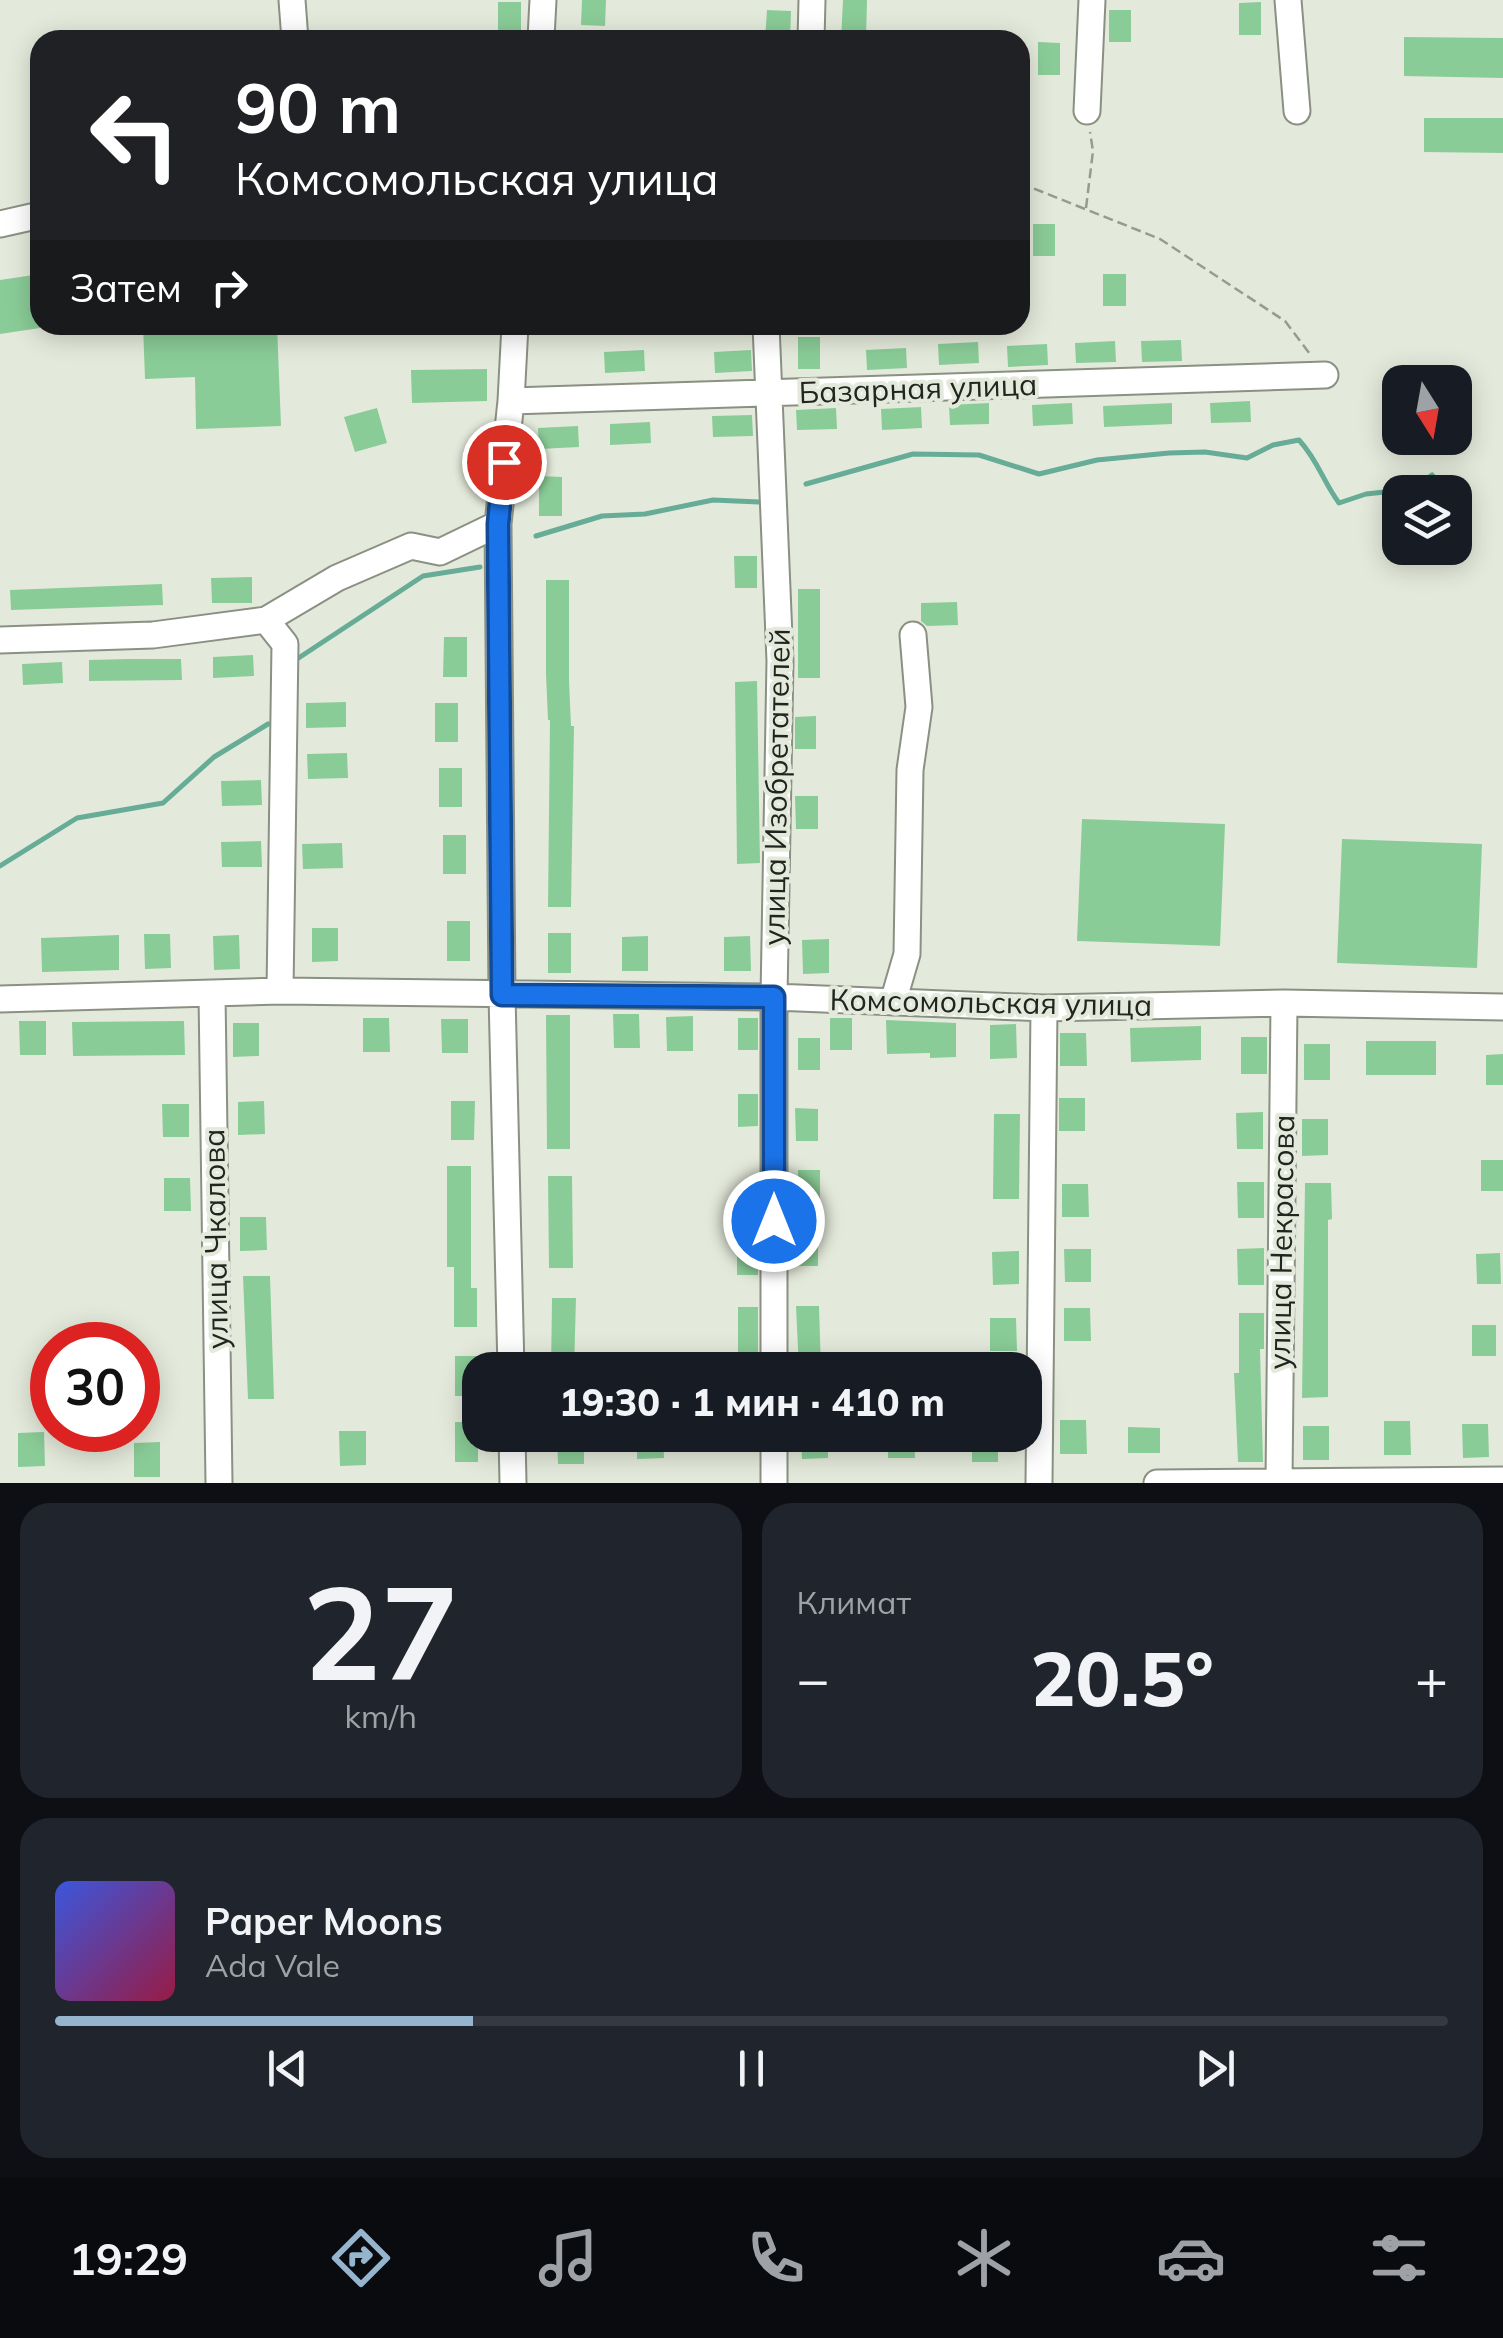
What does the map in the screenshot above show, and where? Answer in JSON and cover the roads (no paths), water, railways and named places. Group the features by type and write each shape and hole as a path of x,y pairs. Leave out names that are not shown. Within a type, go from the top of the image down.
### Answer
{"street":[{"path":"292,0 294,30"},
{"path":"541,30 542,0"},
{"path":"810,30 812,0"},
{"path":"1087,110 1092,0"},
{"path":"1288,0 1297,112"},
{"path":"0,224 30,217"},
{"path":"511,1352 502,995 498,524 514,335"},
{"name":"улица Изобретателей","path":"766,335 780,661 774,997 774,1352"},
{"name":"Базарная улица","path":"511,400 1326,375"},
{"path":"0,640 153,634 266,620 337,578 411,546 440,552 498,524"},
{"path":"266,620 285,644 280,992"},
{"path":"893,1002 906,954 910,770 919,707 913,635"},
{"name":"Комсомольская улица","path":"0,1000 280,992 774,997 1044,1008 1284,1003 1503,1007"},
{"name":"улица Чкалова","path":"212,994 219,1483"},
{"name":"улица Некрасова","path":"1279,1481 1284,1003"},
{"path":"1039,1483 1044,1008"},
{"path":"512,1452 513,1483"},
{"path":"774,1452 774,1483"},
{"path":"1157,1483 1503,1480"}],"waterway":[{"path":"806,484 913,454 979,455 1039,474 1097,460 1169,453 1205,452 1247,458 1273,445 1299,440 1339,503 1382,492"},
{"path":"536,536 602,516 645,514 713,500 759,502"},
{"path":"297,659 423,576 480,567"},
{"path":"0,866 77,818 163,803 214,757 268,724"}]}
